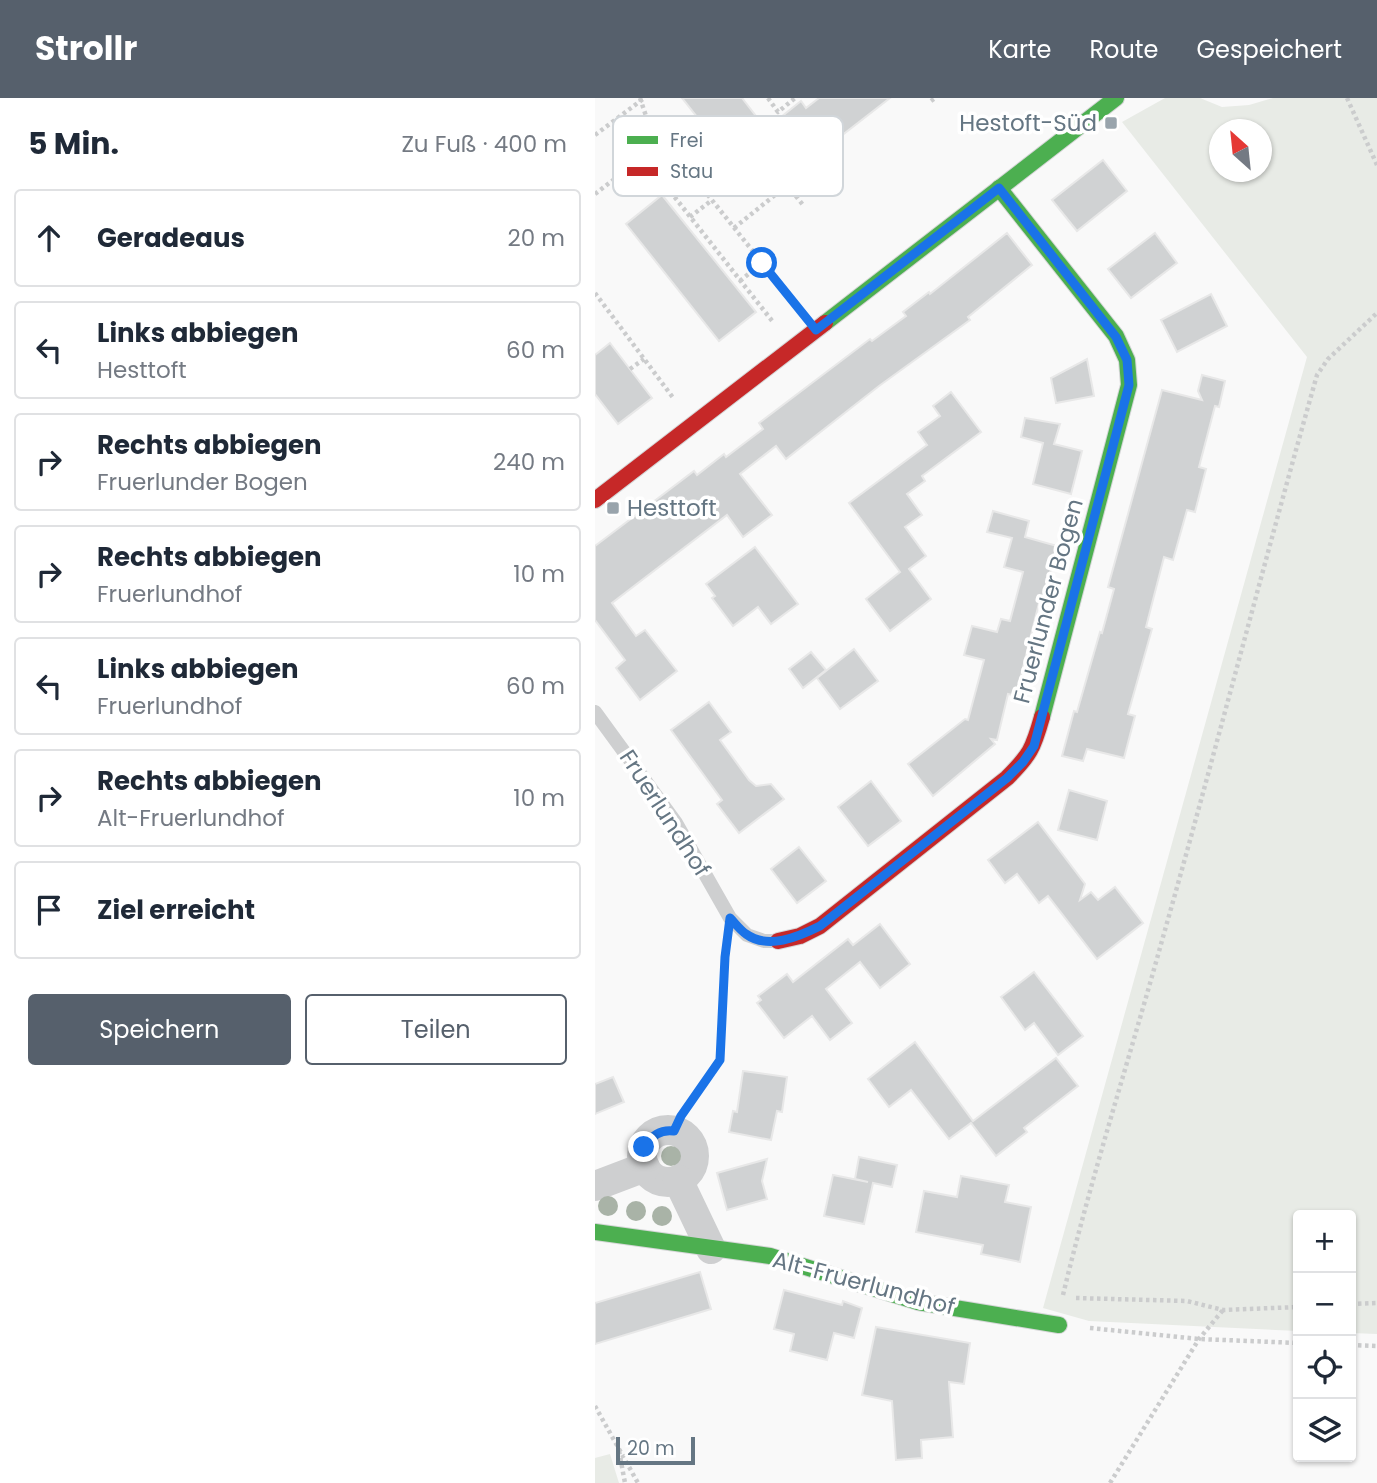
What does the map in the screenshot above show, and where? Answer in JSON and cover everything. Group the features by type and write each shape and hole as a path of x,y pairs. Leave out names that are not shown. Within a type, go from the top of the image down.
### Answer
{"street":[{"path":"595,500 1116,98"},
{"name":"Fruerlunder Bogen","path":"778,941 800,936 820,926 1007,778 1034,746 1129,385 1127,360 1116,337 999,188"},
{"path":"674,1131 687,1138 692,1147 692,1166 687,1175 678,1180 659,1181 645,1167 642,1156 644,1147 658,1132 674,1131"},
{"path":"595,1186 645,1167"},
{"path":"678,1180 711,1249"},
{"name":"Alt-Fruerlundhof","path":"595,1232 770,1256 918,1302 1059,1325"}],"lane":[{"name":"Fruerlundhof","path":"595,712 676,823 730,918 747,935 764,941 778,941"}],"path":[{"path":"768,98 778,111 795,98"},
{"path":"1347,98 1377,165"},
{"path":"619,116 641,99 646,116"},
{"path":"595,135 613,121"},
{"path":"595,194 613,180"},
{"path":"674,196 793,348"},
{"path":"709,196 816,330"},
{"path":"734,228 773,196"},
{"path":"796,196 803,205"},
{"path":"690,217 712,200"},
{"path":"740,281 762,263"},
{"path":"596,296 693,425"},
{"path":"1293,1307 1223,1310 1187,1301 1062,1298 1085,1201 1163,937 1317,375 1328,359 1377,313"},
{"path":"629,369 644,359"},
{"path":"674,1131 681,1116 720,1060 725,957 730,918"},
{"path":"1356,1304 1377,1303"},
{"path":"1110,1483 1199,1339 1223,1310"},
{"path":"1059,1325 1199,1339 1293,1343"},
{"path":"1356,1345 1377,1346"},
{"path":"595,1406 638,1483"},
{"path":"618,1447 625,1483"}],"shaded area":[{"path":"1165,98 1200,98 1222,107 1249,105 1273,98 1377,98 1377,1334 1356,1333 1356,1210 1293,1210 1293,1331 1089,1321 1043,1308 1307,357 1122,122"},
{"path":"610,1454 619,1483 595,1483 595,1458"}],"building":[{"path":"682,98 742,98 756,116 696,116"},
{"path":"819,98 890,98 843,134 843,116 782,116 801,101 806,108"},
{"path":"1103,160 1127,191 1077,231 1052,200"},
{"path":"663,196 756,312 719,341 626,224"},
{"path":"1007,233 1032,265 968,317 970,320 879,386 786,459 776,446 740,474 772,515 743,537 727,515 612,603 636,636 645,630 677,671 640,700 616,668 625,660 595,620 595,546 694,471 697,475 763,429 759,423 870,339 872,341 906,316 903,312"},
{"path":"1155,233 1177,263 1131,298 1108,269"},
{"path":"1211,294 1227,326 1177,352 1161,320"},
{"path":"610,343 652,398 618,424 595,394 595,355"},
{"path":"1087,359 1094,396 1056,403 1051,378"},
{"path":"1202,375 1225,381 1219,407 1215,406 1199,467 1206,469 1195,512 1187,510 1173,560 1164,557 1146,627 1152,629 1128,714 1135,716 1124,758 1087,749 1083,761 1062,756 1074,711 1077,712 1100,632 1102,633 1114,589 1108,587 1162,390 1202,400 1198,391"},
{"path":"951,392 981,432 922,476 925,481 907,494 922,515 905,527 926,556 909,569 931,599 890,631 866,599 900,572 849,503 927,445 918,432 940,416 933,406"},
{"path":"1025,418 1060,424 1054,444 1082,451 1071,494 1033,484 1043,443 1021,437"},
{"path":"993,511 1029,521 1025,537 1057,546 1043,600 1040,599 1016,696 1008,694 997,740 991,739 995,744 933,796 908,764 965,719 968,720 984,660 964,655 972,626 997,632 1001,619 1010,621 1023,572 1004,567 1012,538 987,532"},
{"path":"755,547 798,604 771,624 758,607 733,626 712,598 715,596 706,584"},
{"path":"854,649 878,681 840,709 817,678"},
{"path":"811,652 826,670 803,688 789,669"},
{"path":"709,702 731,732 720,740 749,780 756,786 771,784 784,799 739,833 717,804 722,800 671,730"},
{"path":"871,781 901,821 868,846 838,807"},
{"path":"1069,790 1107,801 1097,840 1058,830"},
{"path":"1038,822 1085,884 1080,900 1091,892 1098,900 1115,887 1143,923 1097,959 1048,896 1039,903 1017,874 1005,883 988,860"},
{"path":"799,847 826,881 797,903 771,869"},
{"path":"880,924 910,964 880,988 860,962 826,989 852,1023 830,1040 812,1016 784,1038 757,1003 761,1000 758,996 787,974 793,982 848,939 853,945"},
{"path":"1034,972 1083,1036 1058,1055 1034,1023 1025,1030 1001,997"},
{"path":"915,1042 973,1121 1056,1058 1078,1086 1024,1128 1027,1132 996,1156 971,1123 949,1139 911,1090 889,1107 868,1079"},
{"path":"743,1071 787,1077 782,1112 777,1111 771,1140 729,1132 733,1111 737,1112"},
{"path":"613,1077 624,1102 595,1114 595,1084"},
{"path":"859,1157 897,1165 892,1187 873,1183 864,1224 824,1216 833,1175 868,1182 855,1179"},
{"path":"767,1159 762,1181 767,1199 727,1210 717,1173"},
{"path":"961,1176 1009,1185 1005,1202 1031,1207 1020,1262 981,1254 983,1245 916,1232 924,1191 957,1197"},
{"path":"700,1272 711,1309 595,1344 595,1303"},
{"path":"784,1290 842,1305 843,1301 862,1308 854,1338 834,1333 827,1360 790,1351 794,1334 774,1329"},
{"path":"876,1327 970,1343 964,1384 949,1382 953,1437 921,1440 922,1458 896,1460 892,1401 862,1395"}],"traffic: fast":[{"path":"825,323 1116,98"},
{"path":"999,188 1116,336 1127,360 1129,385 1042,717"},
{"path":"595,1232 770,1256 918,1302 1059,1325"}],"traffic: jam":[{"path":"595,500 825,323"},
{"path":"778,941 800,936 820,926 1007,778 1030,751 1042,717"}],"place":[{"name":"Hestoft-Süd","path":"1111,123"},
{"name":"Hesttoft","path":"613,508"}],"route":[{"path":"644,1147 658,1132 674,1131 681,1116 715,1071 720,1060 725,957 730,918 747,935 764,941 800,936 820,926 1007,778 1034,746 1129,385 1127,360 1116,337 999,188 816,330 762,263"}]}
